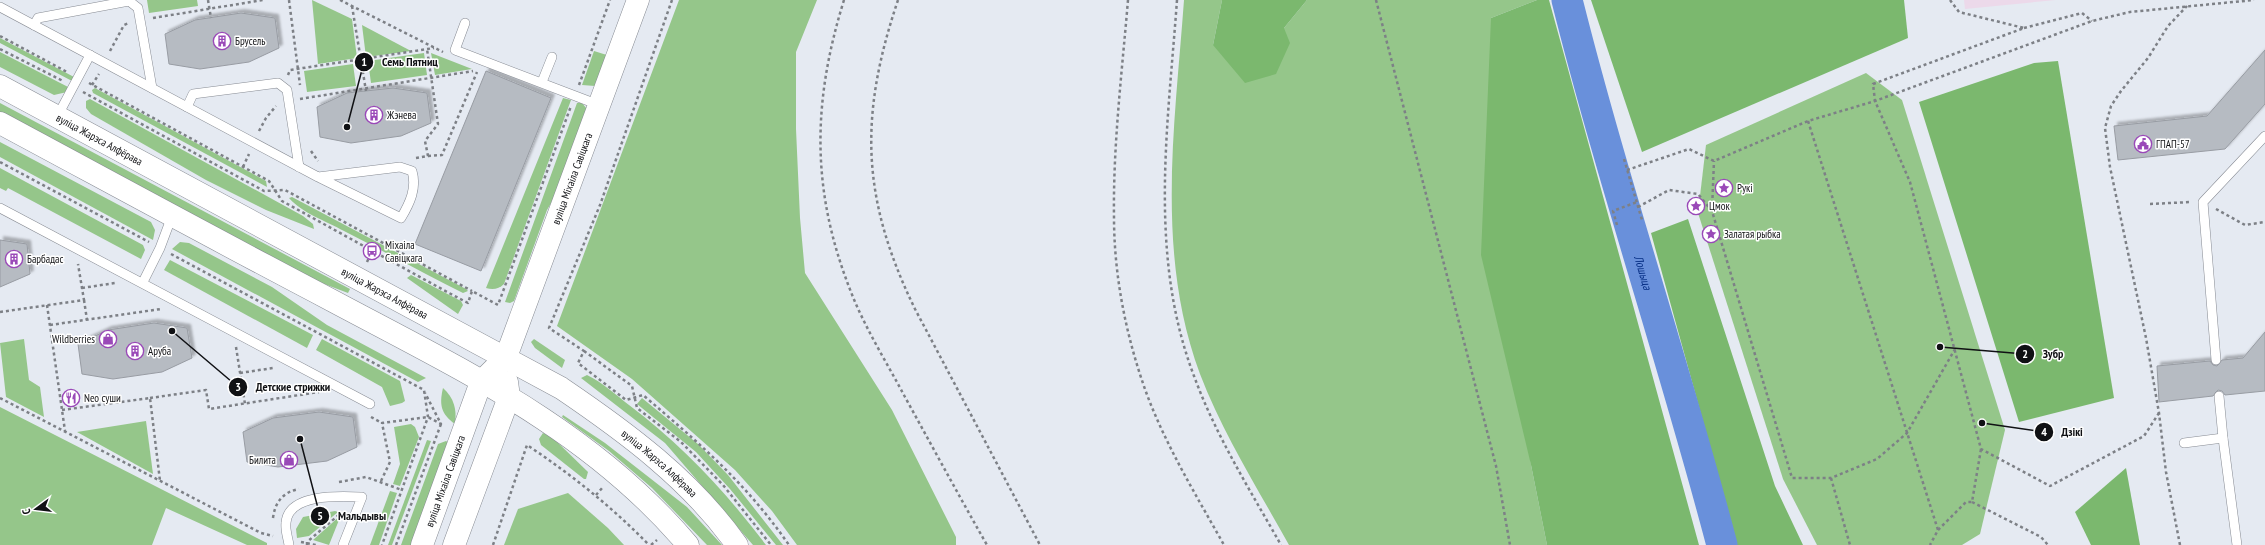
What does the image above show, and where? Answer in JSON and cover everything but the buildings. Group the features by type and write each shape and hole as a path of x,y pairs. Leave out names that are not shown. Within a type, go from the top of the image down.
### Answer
{"main road":[{"name":"вуліца Міхаіла Савіцкага","path":"454,545 508,397 506,357 638,0"},
{"name":"вуліца Жарэса Алфёрава","path":"0,86 506,357 561,388 599,414 653,456 698,499 737,545"},
{"path":"0,123 439,358 529,408 590,451 638,490 688,545"},
{"name":"вуліца Міхаіла Савіцкага","path":"422,545 481,382 506,357"}],"lane":[{"path":"34,25 38,18 129,1 138,8 152,88"},
{"path":"0,7 318,177 401,218 408,206 415,183 412,172 400,167 318,177"},
{"path":"465,23 455,50 599,105"},
{"path":"57,117 90,55"},
{"path":"542,82 552,57"},
{"path":"187,107 193,94 278,82 286,90 299,167"},
{"path":"2216,360 2203,202 2265,136"},
{"path":"0,208 370,404"},
{"path":"0,214 10,213"},
{"path":"142,282 160,248 172,216"},
{"path":"2219,396 2237,545"},
{"path":"2184,443 2223,438"},
{"path":"289,545 286,524 290,512 295,505 301,502 337,496 362,497 343,545"}],"path":[{"path":"208,0 211,18"},
{"path":"92,85 124,25 140,20 263,0"},
{"path":"289,0 297,69 304,106"},
{"path":"340,0 447,54"},
{"path":"0,49 74,87 264,191 285,190 498,305 610,0"},
{"path":"672,0 600,205 548,328 584,351 632,386 637,408 680,442 723,485 770,545"},
{"path":"844,0 832,40 823,82 820,125 822,182 826,211 836,253 851,294 870,332 987,545"},
{"path":"898,0 881,52 874,89 871,127 872,164 877,202 885,238 898,274 915,309 1040,545"},
{"path":"1128,0 1114,182 1114,218 1120,289 1135,358 1157,418 1175,457 1224,545"},
{"path":"1177,0 1164,184 1164,236 1169,281 1183,344 1205,405 1281,545"},
{"path":"1376,0 1496,466 1510,545"},
{"path":"1950,0 1959,12 2024,28"},
{"path":"1627,170 1689,149 1714,161 1808,121 1875,101 2092,21 2130,12 2254,0"},
{"path":"352,6 366,90"},
{"path":"2180,545 2166,472 2159,413 2146,338 2110,168 2105,128 2111,106 2121,91 2148,58 2168,26 2187,6"},
{"path":"1972,502 1981,450 1910,182 1875,101 1873,84 2024,28 2082,12 2092,21"},
{"path":"0,36 269,181 282,201 468,303 472,291"},
{"path":"282,86 290,70 435,48"},
{"path":"427,49 438,124 425,141 428,156"},
{"path":"472,67 478,70"},
{"path":"243,167 266,118 275,106 288,100 366,90 478,70"},
{"path":"413,158 442,154 478,70"},
{"path":"1808,121 1938,530"},
{"path":"310,145 311,153 319,162 325,164"},
{"path":"1624,159 1642,220"},
{"path":"1714,161 1712,211 1792,478 1831,478 1877,459 1907,433 1955,348"},
{"path":"0,162 424,390 441,424 396,545"},
{"path":"1638,207 1670,190 1698,194 1712,211"},
{"path":"1617,225 1613,211 1637,202"},
{"path":"84,266 78,262 87,320"},
{"path":"82,288 117,283 110,280"},
{"path":"0,312 84,300"},
{"path":"47,305 65,432"},
{"path":"50,325 167,308"},
{"path":"229,343 242,351"},
{"path":"236,347 245,404"},
{"path":"584,351 578,363 626,400 643,395 733,475 767,513 789,545"},
{"path":"240,373 275,367 269,364"},
{"path":"62,410 206,390 209,409 322,391"},
{"path":"382,545 428,417 424,390"},
{"path":"0,393 0,398 261,533 273,536"},
{"path":"150,398 160,481"},
{"path":"1981,450 2050,486 2144,436 2159,413"},
{"path":"368,416 382,423 428,417 441,424"},
{"path":"381,481 390,462 382,423"},
{"path":"493,545 527,445 566,470 606,503 649,545"},
{"path":"1831,478 1850,545"},
{"path":"1930,545 1938,530 1966,502 1972,502 2041,537 2048,545"},
{"path":"338,508 343,511 345,518"},
{"path":"308,545 307,542 343,511"}],"shaded area":[{"path":"1964,0 2056,0 1965,9"}],"green space":[{"path":"147,0 197,0 198,6 149,13"},
{"path":"312,0 352,19 357,58 318,64"},
{"path":"679,0 817,0 796,52 796,129 800,218 805,273 892,410 956,537 956,545 797,545 772,511 735,470 632,379 557,326"},
{"path":"1184,0 1222,0 1213,45 1284,28 1307,0 1537,0 1491,18 1531,465 1547,545 1289,545 1230,440 1209,396 1200,374 1186,328 1177,282 1173,235 1173,141"},
{"path":"1222,0 1307,0 1284,28 1290,43 1276,74 1245,83 1213,45"},
{"path":"1537,0 1549,0 1699,545 1547,545 1531,465 1481,255 1491,18"},
{"path":"1591,0 1904,0 1908,38 1642,152"},
{"path":"362,25 411,51 366,57"},
{"path":"0,38 74,77 72,81 0,43"},
{"path":"594,51 610,56 595,86 582,85"},
{"path":"0,52 70,88 67,92 54,95 0,67"},
{"path":"424,53 427,75 371,83 368,61"},
{"path":"431,53 472,69 435,75"},
{"path":"2058,61 2114,398 2019,422 1919,102 2034,63"},
{"path":"353,64 356,86 307,92 304,71"},
{"path":"1866,73 1902,100 2005,430 1980,534 1962,545 1817,545 1783,479 1698,213 1706,145"},
{"path":"95,88 266,181 267,187 93,93 92,90"},
{"path":"563,98 571,100 504,284 496,289 486,288"},
{"path":"90,99 303,216 313,224 314,229 266,210 206,180 91,114 86,108 86,101"},
{"path":"0,103 350,289 348,293 290,271 0,116"},
{"path":"577,103 582,103 587,109 575,162 547,210 514,301 510,303 505,302"},
{"path":"0,142 151,222 155,230 153,240 0,157"},
{"path":"0,168 143,245 145,250 141,259 8,188 6,191 0,188"},
{"path":"292,197 468,291 463,293 315,216 294,203 289,198"},
{"path":"1688,219 1775,486 1803,545 1737,545 1651,233"},
{"path":"180,242 189,243 272,287 327,325 426,378 418,382 172,249"},
{"path":"170,260 313,335 307,348 164,270"},
{"path":"411,275 461,301 463,305 458,314 407,278"},
{"path":"24,339 29,380 40,387 44,417 6,397 0,343"},
{"path":"322,339 400,381 405,401 390,406 382,387 316,350"},
{"path":"534,339 565,360 562,368 535,348 531,342"},
{"path":"587,375 603,385 648,420 685,453 735,506 766,545 753,545 665,443 581,378"},
{"path":"443,388 450,396 454,404 456,413 455,424 447,417 442,409 441,399"},
{"path":"642,398 698,444 728,475 783,545 776,545 730,489 696,452 637,404"},
{"path":"0,407 267,543 267,545 247,545 166,508 152,545 0,545"},
{"path":"563,415 605,443 687,507 722,545 707,545 652,488 609,451 562,417"},
{"path":"146,421 153,474 77,432"},
{"path":"411,424 415,427 419,437 400,486 393,484 400,464 394,427"},
{"path":"543,433 552,437 588,472 586,479 584,479 541,445 539,439"},
{"path":"427,440 431,441 392,545 388,545"},
{"path":"446,441 449,443 411,545 401,545 438,444"},
{"path":"2126,468 2140,545 2091,545 2075,512"},
{"path":"390,491 397,493 379,545 370,545"},
{"path":"568,493 608,528 624,545 504,545 518,509"},
{"path":"335,511 338,512 309,536 297,538 296,529 303,517"},
{"path":"341,515 329,545 313,540"}],"waterway":[{"name":"Лошыца","path":"1567,0 1604,137 1684,408 1722,545"}],"place":[{"name":"Брусель","path":"222,41"},
{"name":"Жэнева","path":"374,115"},
{"name":"Семь Пятниц","path":"347,127"},
{"name":"ГПАП-57","path":"2143,144"},
{"name":"Рукі","path":"1724,188"},
{"name":"Цмок","path":"1696,206"},
{"name":"Залатая рыбка","path":"1711,234"},
{"name":"Міхаіла Савіцкага","path":"372,251"},
{"name":"Барбадас","path":"14,259"},
{"name":"Детские стрижки","path":"172,331"},
{"name":"Wildberries","path":"108,339"},
{"name":"Зубр","path":"1940,347"},
{"name":"Аруба","path":"135,351"},
{"name":"Neo суши","path":"71,398"},
{"name":"Дзікі","path":"1982,423"},
{"name":"Мальдывы","path":"300,439"},
{"name":"Билита","path":"289,460"}]}
